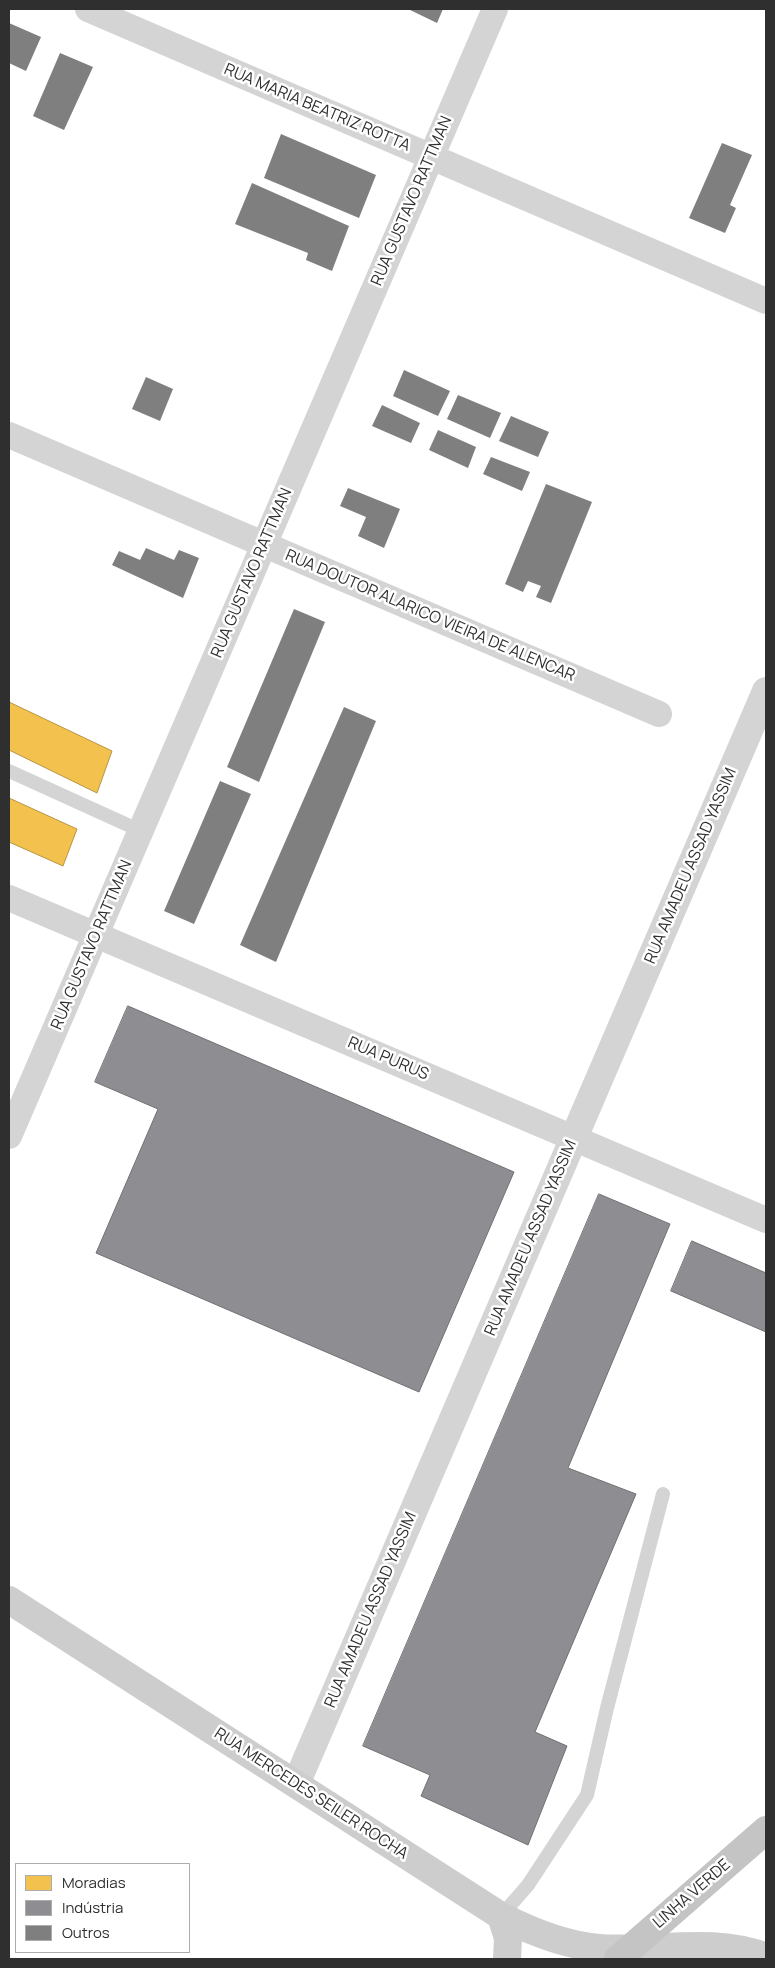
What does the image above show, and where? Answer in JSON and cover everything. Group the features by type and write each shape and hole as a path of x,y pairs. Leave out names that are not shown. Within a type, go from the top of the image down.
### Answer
{"highway":[{"name":"LINHA VERDE","path":"624,1954 766,1830"}],"main road":[{"name":"RUA MERCEDES SEILER ROCHA","path":"9,1600 501,1916 536,1933 566,1942 624,1954 760,1952"},
{"path":"501,1916 508,1938 506,1959"}],"street":[{"name":"RUA MARIA BEATRIZ ROTTA","path":"88,9 766,301"},
{"name":"RUA GUSTAVO RATTMAN","path":"9,1136 495,9"},
{"name":"RUA DOUTOR ALARICO VIEIRA DE ALENCAR","path":"9,435 659,714"},
{"name":"RUA AMADEU ASSAD YASSIM","path":"296,1784 766,691"},
{"name":"RUA PURUS","path":"9,898 766,1220"}],"lane":[{"path":"9,771 141,831"},
{"path":"501,1916 528,1885 587,1795 607,1708 664,1494"}],"building: Moradias":[{"path":"9,702 112,751 97,793 9,750"},
{"path":"9,798 77,829 63,866 9,842"}],"building: Indústria":[{"path":"128,1006 514,1172 419,1392 96,1253 158,1109 95,1082"},
{"path":"599,1194 670,1224 568,1468 636,1494 535,1732 567,1746 528,1845 421,1796 430,1775 363,1746"},
{"path":"692,1241 766,1273 766,1332 671,1291"}],"building: Outros":[{"path":"408,9 443,9 437,23"},
{"path":"9,23 41,37 26,71 9,63"},
{"path":"60,53 93,67 64,130 33,116"},
{"path":"281,134 376,175 359,218 264,178"},
{"path":"722,143 752,155 730,205 736,208 725,233 689,218"},
{"path":"252,183 349,226 332,271 306,260 308,253 235,224"},
{"path":"404,370 450,391 438,416 393,396"},
{"path":"146,377 173,389 160,421 132,409"},
{"path":"458,395 501,413 490,438 447,419"},
{"path":"382,405 420,423 411,443 372,426"},
{"path":"511,416 549,432 538,457 499,441"},
{"path":"438,430 476,447 468,468 429,450"},
{"path":"491,457 530,472 522,491 483,474"},
{"path":"546,484 592,502 551,603 536,597 541,586 528,581 523,592 505,584"},
{"path":"348,488 400,509 384,548 358,536 366,517 340,506"},
{"path":"146,548 174,560 179,550 199,558 183,598 112,565 119,551 140,560"},
{"path":"294,609 325,622 259,782 227,767"},
{"path":"344,707 376,721 276,962 240,945"},
{"path":"220,781 251,794 194,924 164,911"}]}
